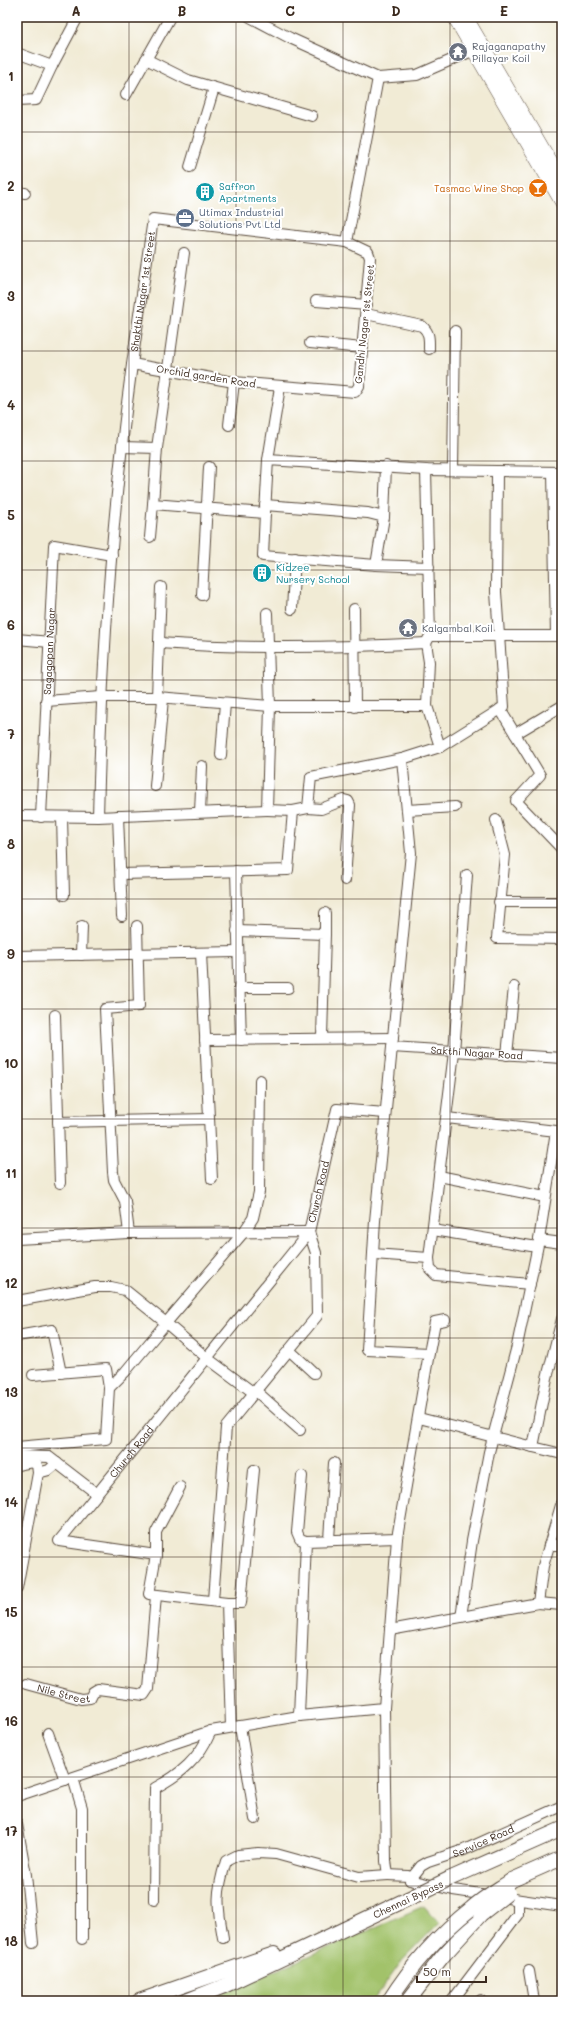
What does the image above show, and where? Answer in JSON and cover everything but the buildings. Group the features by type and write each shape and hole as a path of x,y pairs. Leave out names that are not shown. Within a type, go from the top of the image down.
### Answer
{"highway":[{"name":"Chennai Bypass","path":"331,1935 449,1879 562,1829"},
{"path":"389,2001 402,1980 435,1942 472,1907 516,1882 537,1868 562,1858"},
{"path":"408,2001 442,1957 481,1914 516,1882"},
{"path":"139,2001 331,1935"},
{"path":"186,2001 224,1986 331,1935"}],"main road":[{"path":"454,17 478,49 562,181"},
{"path":"466,17 478,49 562,203"}],"street":[{"path":"17,101 36,100 78,17"},
{"path":"126,95 170,17"},
{"path":"251,17 290,38 378,78 417,75 478,49"},
{"path":"17,54 52,66"},
{"path":"146,59 188,80 312,116"},
{"path":"347,242 378,78"},
{"path":"190,167 214,88"},
{"name":"Gandhi Nagar 1st Street","path":"153,219 347,242 368,252 370,258 367,310 359,386 355,392 280,387"},
{"name":"Shakthi Nagar 1st Street","path":"98,816 101,696 112,555 122,447 132,364 153,219"},
{"path":"150,538 157,448 184,252"},
{"path":"316,301 367,310 422,326 427,331 429,336 429,349"},
{"path":"453,469 455,331"},
{"path":"310,343 363,348"},
{"name":"Orchid garden Road","path":"132,364 234,382 280,387"},
{"path":"229,424 234,382"},
{"path":"280,387 268,460 263,556 376,565 429,567"},
{"path":"122,447 157,448"},
{"path":"159,643 198,646 356,647 428,640 499,636 559,636 557,472 497,472 453,469 426,470 386,466 268,460"},
{"path":"376,565 384,517 386,466"},
{"path":"202,595 209,467"},
{"path":"426,470 429,567 429,662 427,706 440,747"},
{"path":"308,808 312,777 402,759 440,747 504,707 496,592 497,472"},
{"path":"153,504 368,513 384,517"},
{"name":"Sagagopan Nagar","path":"41,817 54,545 112,555"},
{"path":"292,609 295,558"},
{"path":"155,786 160,698 159,643 161,588"},
{"path":"354,609 356,647 354,707"},
{"path":"267,613 270,706 267,810"},
{"path":"17,639 50,642"},
{"path":"46,701 101,696 160,698 270,706 427,706"},
{"path":"221,755 225,703"},
{"path":"516,734 562,706"},
{"path":"500,709 540,775 516,801 562,849"},
{"path":"402,759 411,853 393,1042 384,1113 367,1350 429,1353"},
{"path":"200,812 202,766"},
{"path":"17,816 118,816 267,810 293,811 308,808 321,809 344,800 348,801 350,805 345,880"},
{"path":"407,810 455,807"},
{"path":"121,874 288,870 293,811"},
{"path":"62,816 64,896"},
{"path":"118,816 122,916"},
{"path":"496,820 505,855 497,938 562,939"},
{"path":"236,871 241,1040"},
{"path":"467,875 454,1052 433,1230 430,1269 436,1275 530,1284"},
{"path":"500,902 562,902"},
{"path":"322,1037 325,913"},
{"path":"81,955 82,926"},
{"path":"129,1233 125,1201 114,1180 112,1172 105,1009 139,1006 137,926"},
{"path":"237,932 325,934"},
{"path":"17,956 238,952"},
{"path":"201,953 212,1179"},
{"path":"239,988 288,988"},
{"path":"507,1056 514,988"},
{"path":"55,1015 60,1183"},
{"name":"Sakthi Nagar Road","path":"205,1040 322,1037 393,1042 454,1052 562,1058"},
{"path":"109,1388 125,1372 243,1233 252,1218 259,1192 260,1080"},
{"name":"Church Road","path":"156,1555 59,1541 309,1232 336,1109 384,1113"},
{"path":"58,1122 209,1118"},
{"path":"446,1118 556,1132 530,1284 517,1346 493,1438 472,1541 461,1618"},
{"path":"440,1176 545,1197"},
{"path":"433,1230 538,1243 562,1243"},
{"path":"17,1238 129,1233 309,1232 316,1253 317,1316 226,1427 213,1600"},
{"path":"373,1254 430,1258"},
{"path":"17,1301 94,1287 111,1287 125,1290 206,1358 255,1392 300,1430"},
{"path":"533,1447 547,1378 562,1319"},
{"path":"388,1875 386,1861 384,1708 397,1538 435,1322 445,1320"},
{"path":"17,1336 52,1330 61,1372"},
{"path":"289,1350 314,1373"},
{"path":"17,1447 106,1439 109,1388 106,1369 33,1375"},
{"path":"419,1418 493,1438 562,1454"},
{"path":"17,1588 39,1473 35,1458 37,1445"},
{"path":"17,1456 35,1458 49,1457 97,1494"},
{"path":"17,1465 35,1458"},
{"path":"329,1539 334,1463"},
{"path":"39,1473 49,1470 57,1464"},
{"path":"180,1487 156,1532 156,1555 149,1594 156,1596 213,1600 227,1603 241,1603 254,1470"},
{"path":"302,1476 297,1532 300,1539 306,1541 329,1539 397,1538"},
{"path":"538,1603 543,1566 562,1502"},
{"path":"299,1716 306,1541"},
{"path":"549,1545 562,1544"},
{"name":"Nile Street","path":"26,1684 81,1699 90,1698 93,1692 98,1689 144,1695 148,1689 156,1596"},
{"path":"227,1603 235,1726 256,1819"},
{"path":"390,1630 538,1603 562,1605"},
{"path":"17,1796 211,1731 235,1726 262,1724 299,1716 384,1708"},
{"path":"154,1900 155,1788 188,1767 204,1747 211,1731"},
{"path":"48,1733 82,1808 82,1939"},
{"name":"Service Road","path":"410,1880 421,1866 428,1862 464,1850 562,1806"},
{"path":"17,1824 21,1875 33,1943"},
{"path":"223,1938 218,1908 219,1884 226,1861 238,1855 276,1854 360,1877 388,1875 408,1876 410,1880 453,1890 518,1901 562,1906"},
{"path":"452,2001 518,1914 518,1901"},
{"path":"528,1971 534,2001"}],"green space":[{"path":"424,1906 439,1923 402,1961 373,2001 205,2001"}],"place":[{"name":"Rajaganapathy Pillayar Koil","path":"458,52"},
{"name":"Tasmac Wine Shop","path":"538,188"},
{"name":"Saffron Apartments","path":"205,192"},
{"name":"Utimax Industrial Solutions Pvt Ltd","path":"185,218"},
{"name":"Kidzee Nursery School","path":"262,573"},
{"name":"Kalgambal Koil","path":"408,628"}]}
